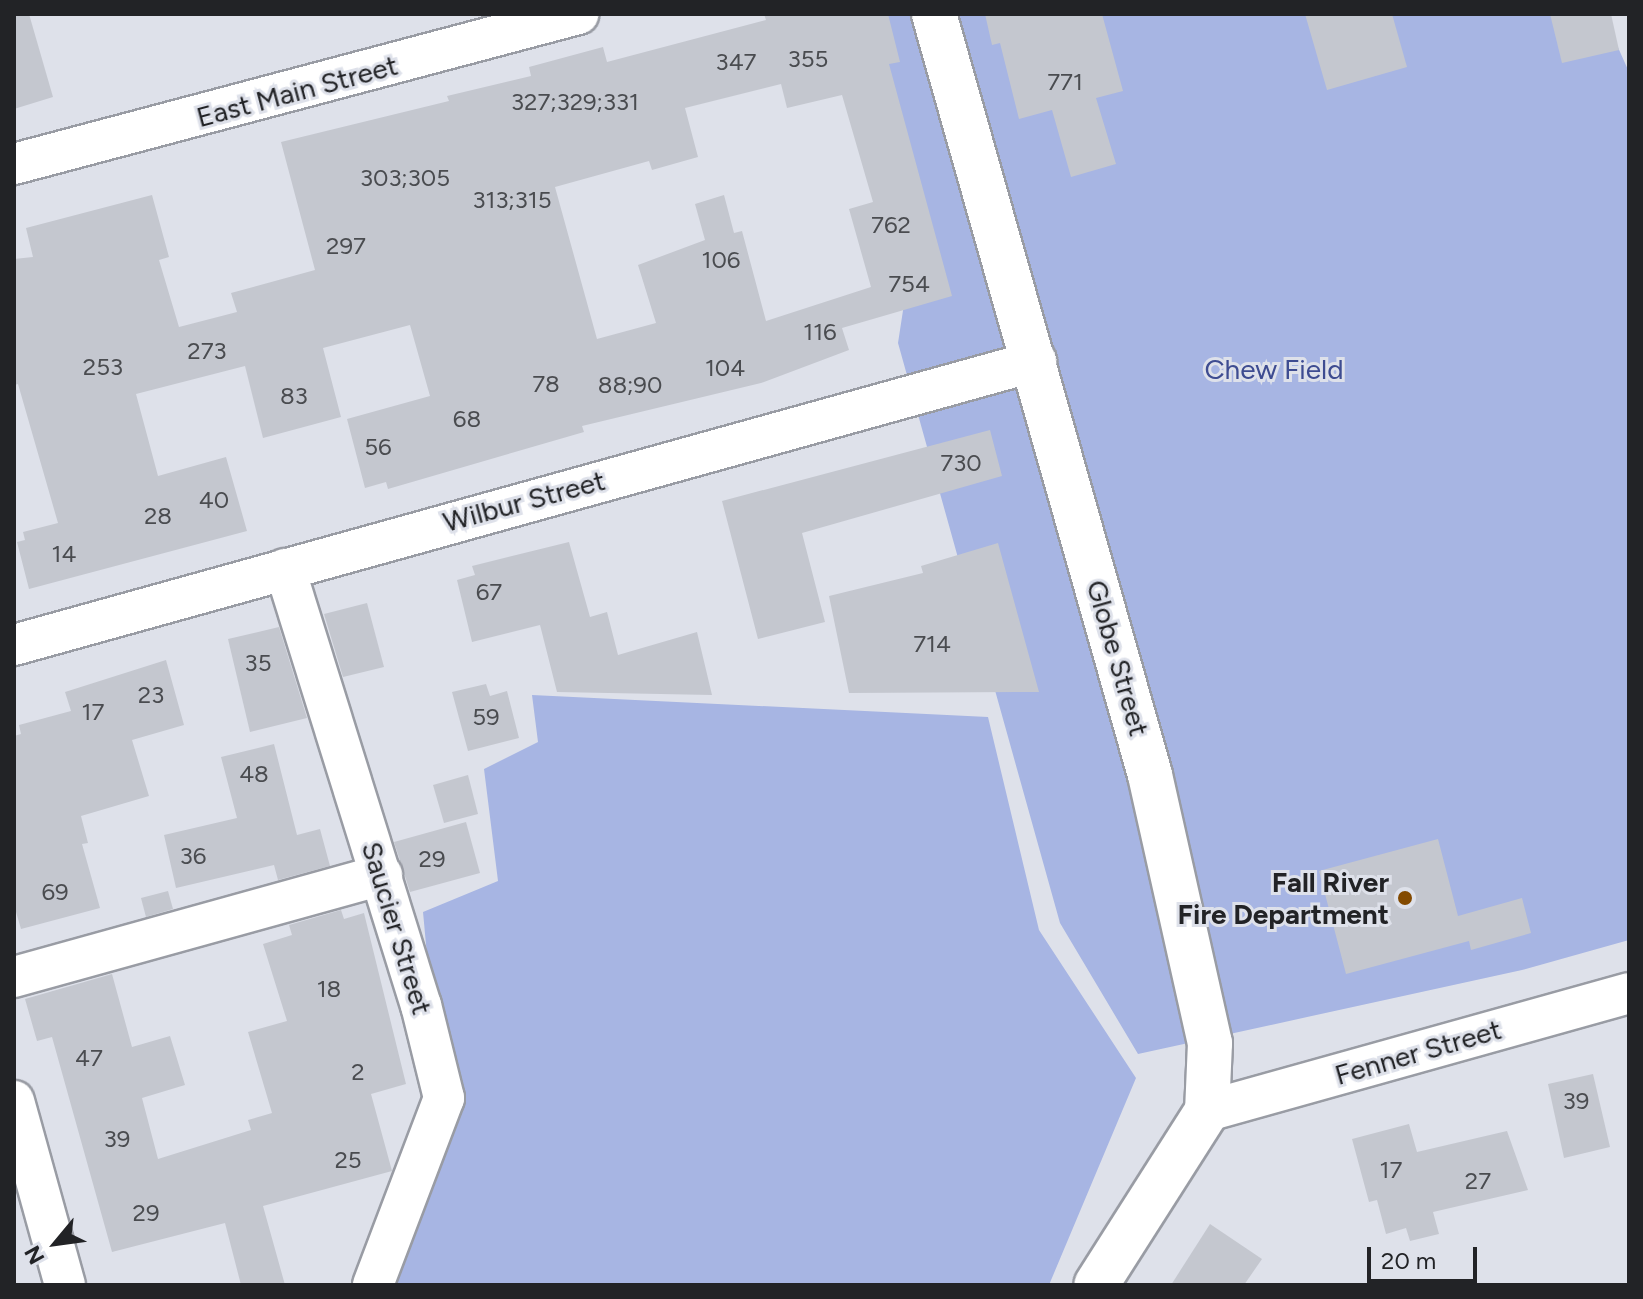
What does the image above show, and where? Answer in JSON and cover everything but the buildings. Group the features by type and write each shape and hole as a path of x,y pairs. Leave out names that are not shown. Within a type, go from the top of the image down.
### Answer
{"main road":[{"name":"Globe Street","path":"934,14 1036,361 1150,775 1192,950 1210,1043 1207,1111"},
{"path":"1096,1285 1207,1111"}],"street":[{"name":"East Main Street","path":"14,164 578,14"},
{"name":"Wilbur Street","path":"14,645 1036,361"},
{"name":"Saucier Street","path":"285,569 382,875 444,1098 373,1285"},
{"path":"14,977 382,875"},
{"name":"Fenner Street","path":"1207,1111 1629,993"},
{"path":"14,1101 65,1285"}],"green space":[{"name":"Chew Field","path":"839,14 1603,14 1629,72 1629,940 1522,970 1138,1054 1060,923 898,343 906,291"},
{"path":"532,695 988,717 1039,930 1136,1078 1049,1285 376,1285 441,1106 423,912 498,881 484,769 538,742"}],"place":[{"name":"Fall River Fire Department","path":"1405,898"}]}
